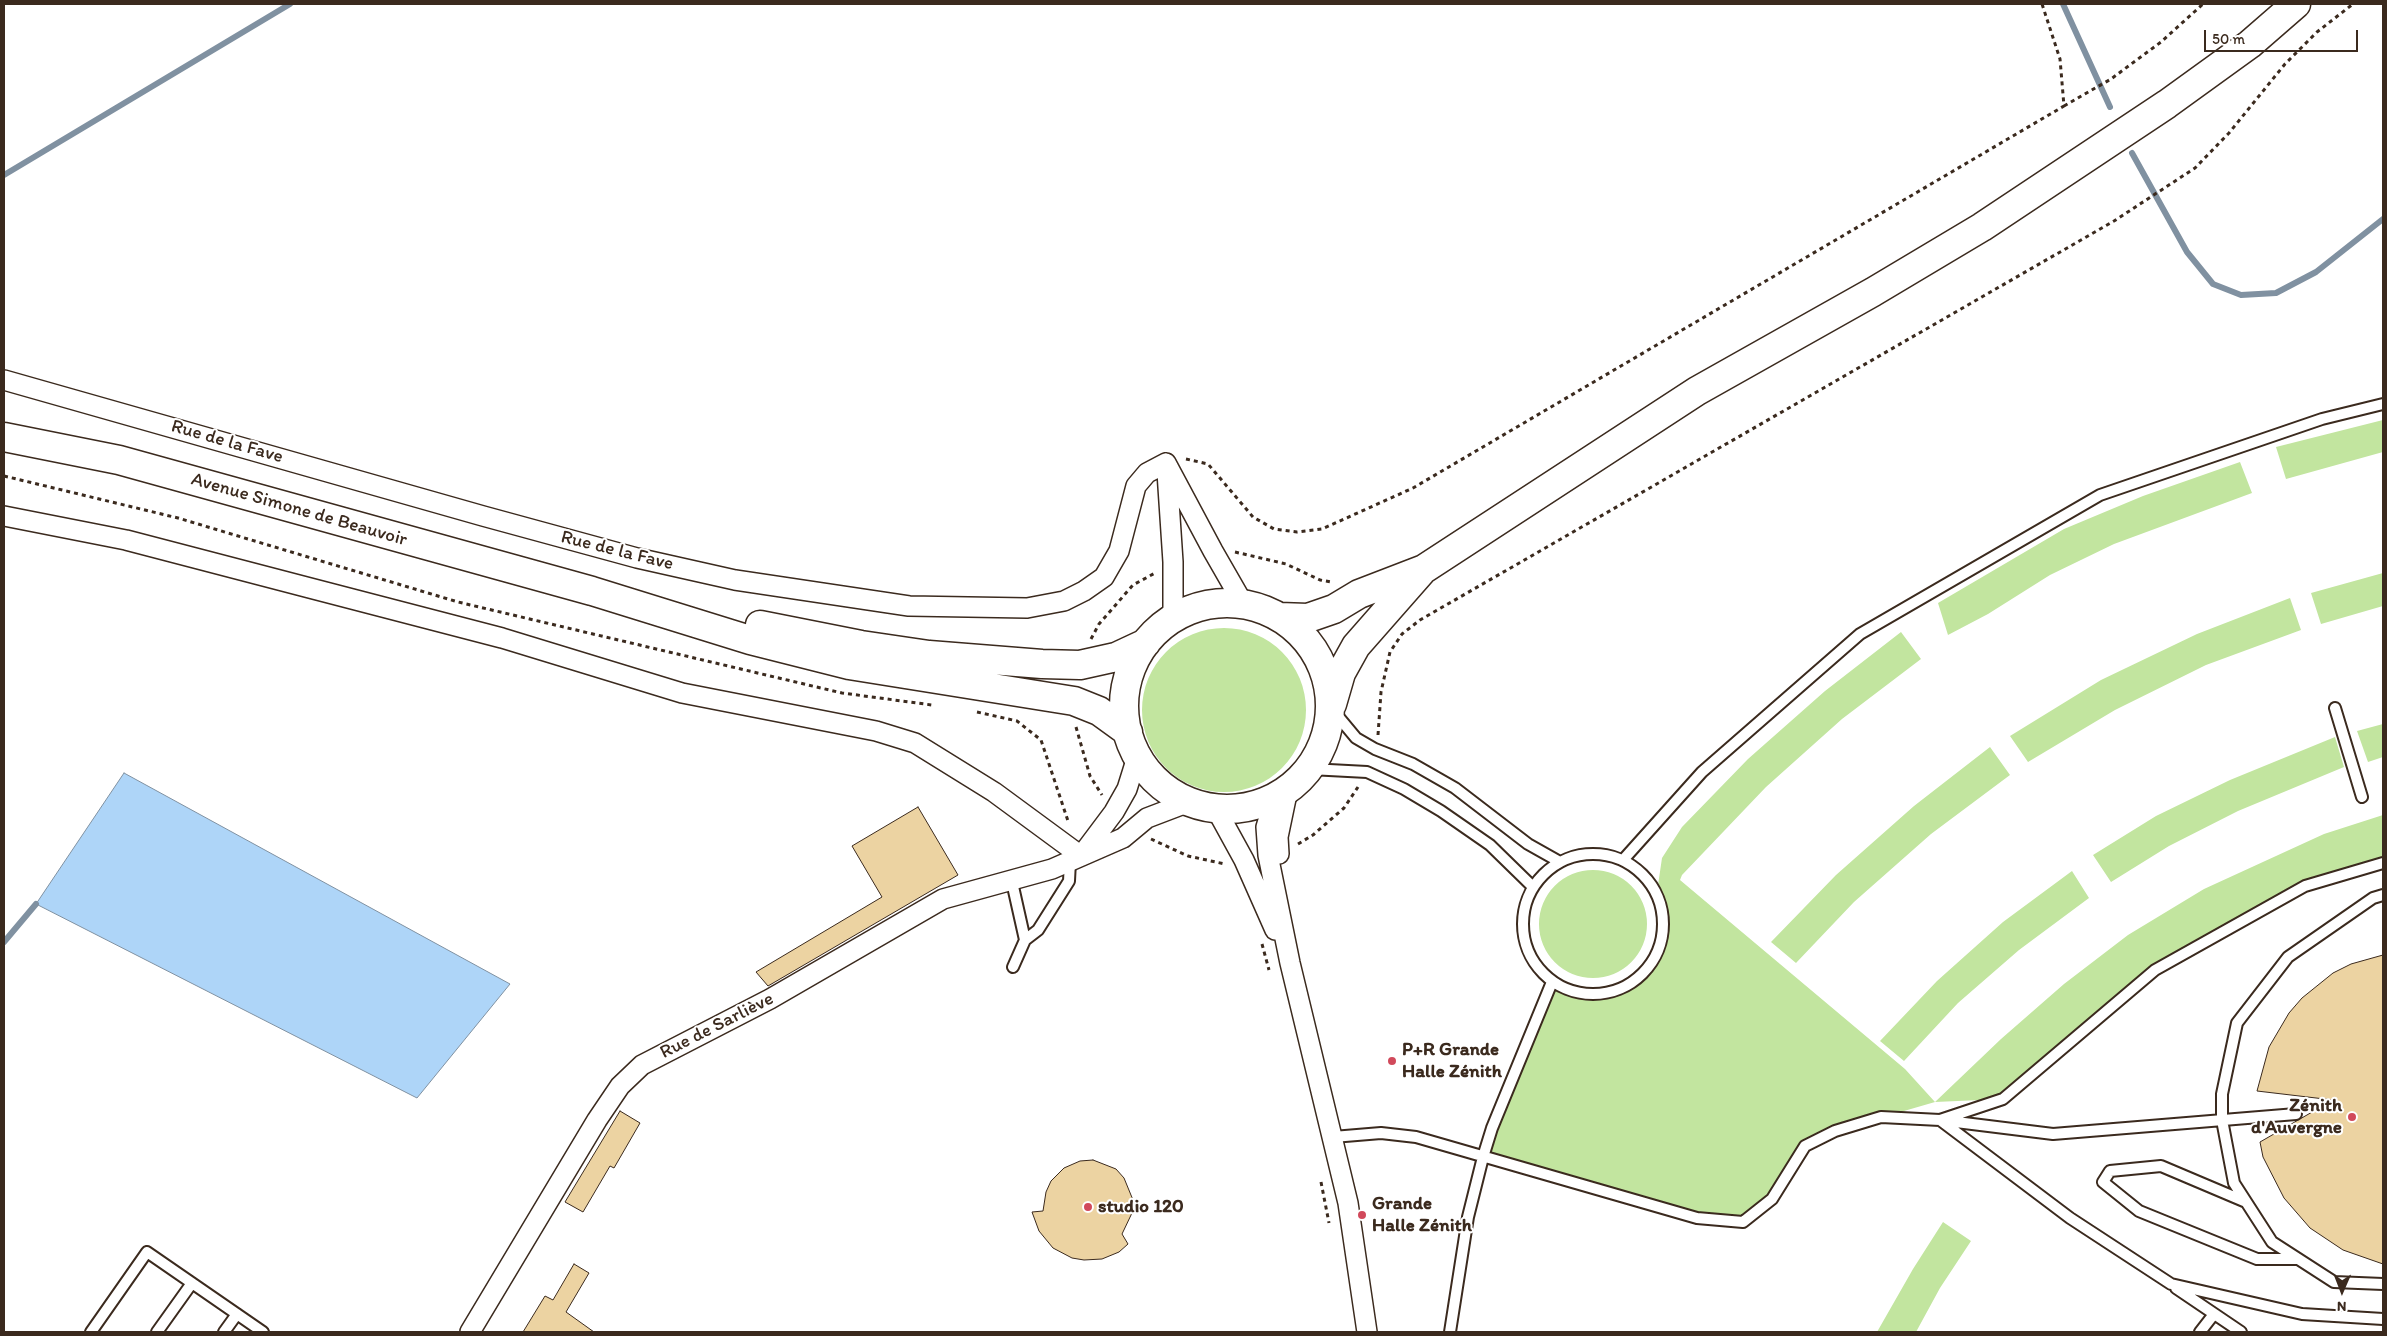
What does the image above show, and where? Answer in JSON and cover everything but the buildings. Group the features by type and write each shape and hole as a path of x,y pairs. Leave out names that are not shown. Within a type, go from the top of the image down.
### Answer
{"main road":[{"path":"1279,617 1308,618 1334,609 1359,594 1424,569 1697,391 1873,292 1982,227 2168,104 2250,44 2296,4"},
{"name":"Avenue Simone de Beauvoir","path":"4,437 120,460 592,591"},
{"path":"1146,643 1130,674 1125,692 1126,725 1138,757 1159,784 1189,802 1216,809 1249,807 1282,793 1310,769 1325,740 1340,673 1356,646 1424,569"},
{"path":"592,591 880,648 929,655 1080,665 1116,657 1146,643 1174,618 1196,608 1220,604 1244,605 1262,609 1279,617 1301,634 1317,655 1328,681 1331,708"},
{"path":"592,591 780,648 849,665 1074,700 1126,725"},
{"path":"780,648 797,643 855,656 932,666 1074,690 1094,698 1126,725"}],"street":[{"name":"Rue de la Fave","path":"4,380 637,558 735,580 909,606 1027,608 1064,601 1084,591 1104,577 1120,551 1136,486 1147,472 1166,463"},
{"path":"1166,463 1212,552 1244,605"},
{"path":"1166,463 1174,562 1174,618"},
{"path":"4,516 126,540 315,589 502,638 682,693 876,731 900,738 915,743 994,792 1075,858 1114,812 1127,788 1138,757"},
{"path":"1282,793 1278,851 1298,950 1290,963"},
{"path":"1282,793 1266,827 1268,855 1290,963 1333,1137 1352,1227 1367,1332"},
{"name":"Rue de Sarliève","path":"470,1332 597,1120 620,1086 642,1064 770,999 943,899 1012,882 1107,847 1147,818 1189,802"},
{"path":"1216,809 1237,865 1290,963"}],"lane":[{"path":"1623,860 1702,772 1860,634 2100,495 2322,419 2383,404"},
{"path":"1331,708 1356,738 1375,749 1413,764 1455,788 1528,844 1560,862"},
{"path":"2335,708 2362,797"},
{"path":"1310,769 1367,772 1404,789 1441,811 1490,845 1533,887"},
{"path":"1580,854 1595,854 1623,860 1643,873 1657,892 1662,907 1664,914 1663,938 1655,960 1640,978 1620,990 1605,994 1597,995 1574,992 1552,982 1537,967 1527,949 1524,935 1525,906 1533,887 1545,873 1560,862 1580,854"},
{"path":"1013,968 1025,940 1038,930 1069,881 1075,858"},
{"path":"1940,1120 2003,1099 2155,970 2305,886 2383,863"},
{"path":"1012,882 1025,940"},
{"path":"2383,895 2374,898 2288,957 2237,1024 2222,1094 2222,1120 2234,1183 2272,1242 2334,1282 2383,1284"},
{"path":"1450,1332 1468,1217 1483,1157 1492,1128 1552,982"},
{"path":"1333,1137 1381,1133 1416,1137 1698,1218 1743,1222 1772,1199 1805,1146 1835,1131 1881,1117 1940,1120 2053,1134 2296,1114"},
{"path":"1940,1120 2070,1218 2241,1332"},
{"path":"2246,1202 2161,1166 2110,1171 2102,1182 2139,1211 2257,1259 2298,1259"},
{"path":"91,1332 147,1252 263,1332"},
{"path":"157,1332 192,1283"},
{"path":"2171,1284 2302,1314 2383,1319"},
{"path":"224,1332 237,1314"},
{"path":"2200,1332 2214,1314"}],"path":[{"path":"2042,4 2060,59 2064,106"},
{"path":"1166,463 1183,459 1196,460 1208,464 1253,516 1274,529 1297,532 1322,529 1339,523 1413,488 2112,79 2161,42 2203,4"},
{"path":"1375,749 1381,692 1390,652 1402,634 1420,620 2114,221 2161,190 2200,163 2229,133 2285,64 2317,32 2353,4"},
{"path":"4,476 178,518 458,602 842,693 938,705"},
{"path":"1212,552 1241,552 1286,564 1320,580 1330,582 1338,580"},
{"path":"1080,665 1099,624 1133,585 1174,562"},
{"path":"1074,700 1077,734 1090,776 1114,812"},
{"path":"975,711 1017,721 1040,740 1075,858"},
{"path":"1278,851 1313,835 1344,808 1367,772"},
{"path":"1134,829 1159,844 1188,856 1237,865"},
{"path":"1224,864 1237,865"},
{"path":"1259,936 1272,979"},
{"path":"1320,1177 1329,1224"}],"green space":[{"path":"2383,420 2383,452 2286,479 2276,447"},
{"path":"2240,462 2252,493 2114,544 2050,575 1988,614 1948,635 1938,603 2064,529 2143,496"},
{"path":"2383,573 2383,606 2321,624 2311,593"},
{"path":"2290,598 2301,630 2206,665 2115,710 2028,762 2010,736 2101,680 2197,634"},
{"path":"1232,628 1248,631 1263,637 1288,658 1297,671 1303,686 1306,710 1305,726 1297,749 1276,774 1263,783 1248,789 1216,792 1200,789 1178,779 1155,756 1143,726 1142,702 1145,686 1155,664 1178,641 1208,629"},
{"path":"1901,632 1921,659 1842,719 1766,787 1682,875 1680,880 1905,1069 1935,1102 1835,1131 1805,1146 1772,1199 1743,1222 1697,1218 1483,1157 1552,982 1574,992 1597,995 1620,990 1640,978 1655,960 1663,938 1664,914 1657,892 1662,858 1682,827 1748,759 1825,691"},
{"path":"2383,724 2383,757 2368,762 2357,731"},
{"path":"2335,737 2344,767 2238,811 2169,846 2111,882 2093,855 2156,816 2230,780"},
{"path":"1990,747 2010,775 1931,834 1854,902 1796,963 1771,942 1836,875 1914,806"},
{"path":"2383,815 2383,863 2305,886 2155,970 2003,1099 1935,1102 2001,1039 2064,984 2128,935 2204,889 2324,834"},
{"path":"1593,870 1603,871 1623,879 1631,886 1638,894 1646,914 1646,934 1638,954 1631,962 1623,969 1603,977 1593,978 1583,977 1563,969 1555,962 1548,954 1540,934 1539,924 1540,914 1548,894 1555,886 1563,879 1583,871"},
{"path":"2072,871 2089,898 2019,950 1958,1003 1904,1061 1880,1041 1937,981 2003,922"},
{"path":"1943,1222 1971,1241 1940,1288 1916,1332 1877,1332 1913,1269"}],"water":[{"path":"124,773 510,984 417,1098 36,904"}],"waterway":[{"path":"4,175 290,4"},
{"path":"2063,4 2110,107"},
{"path":"2132,153 2187,252 2213,284 2241,295 2276,293 2316,272 2383,219"},
{"path":"4,942 36,904"}],"place":[{"name":"P+R Grande Halle Zénith","path":"1392,1061"},
{"name":"Zénith d'Auvergne","path":"2352,1117"},
{"name":"studio 120","path":"1088,1207"},
{"name":"Grande Halle Zénith","path":"1362,1215"}]}
